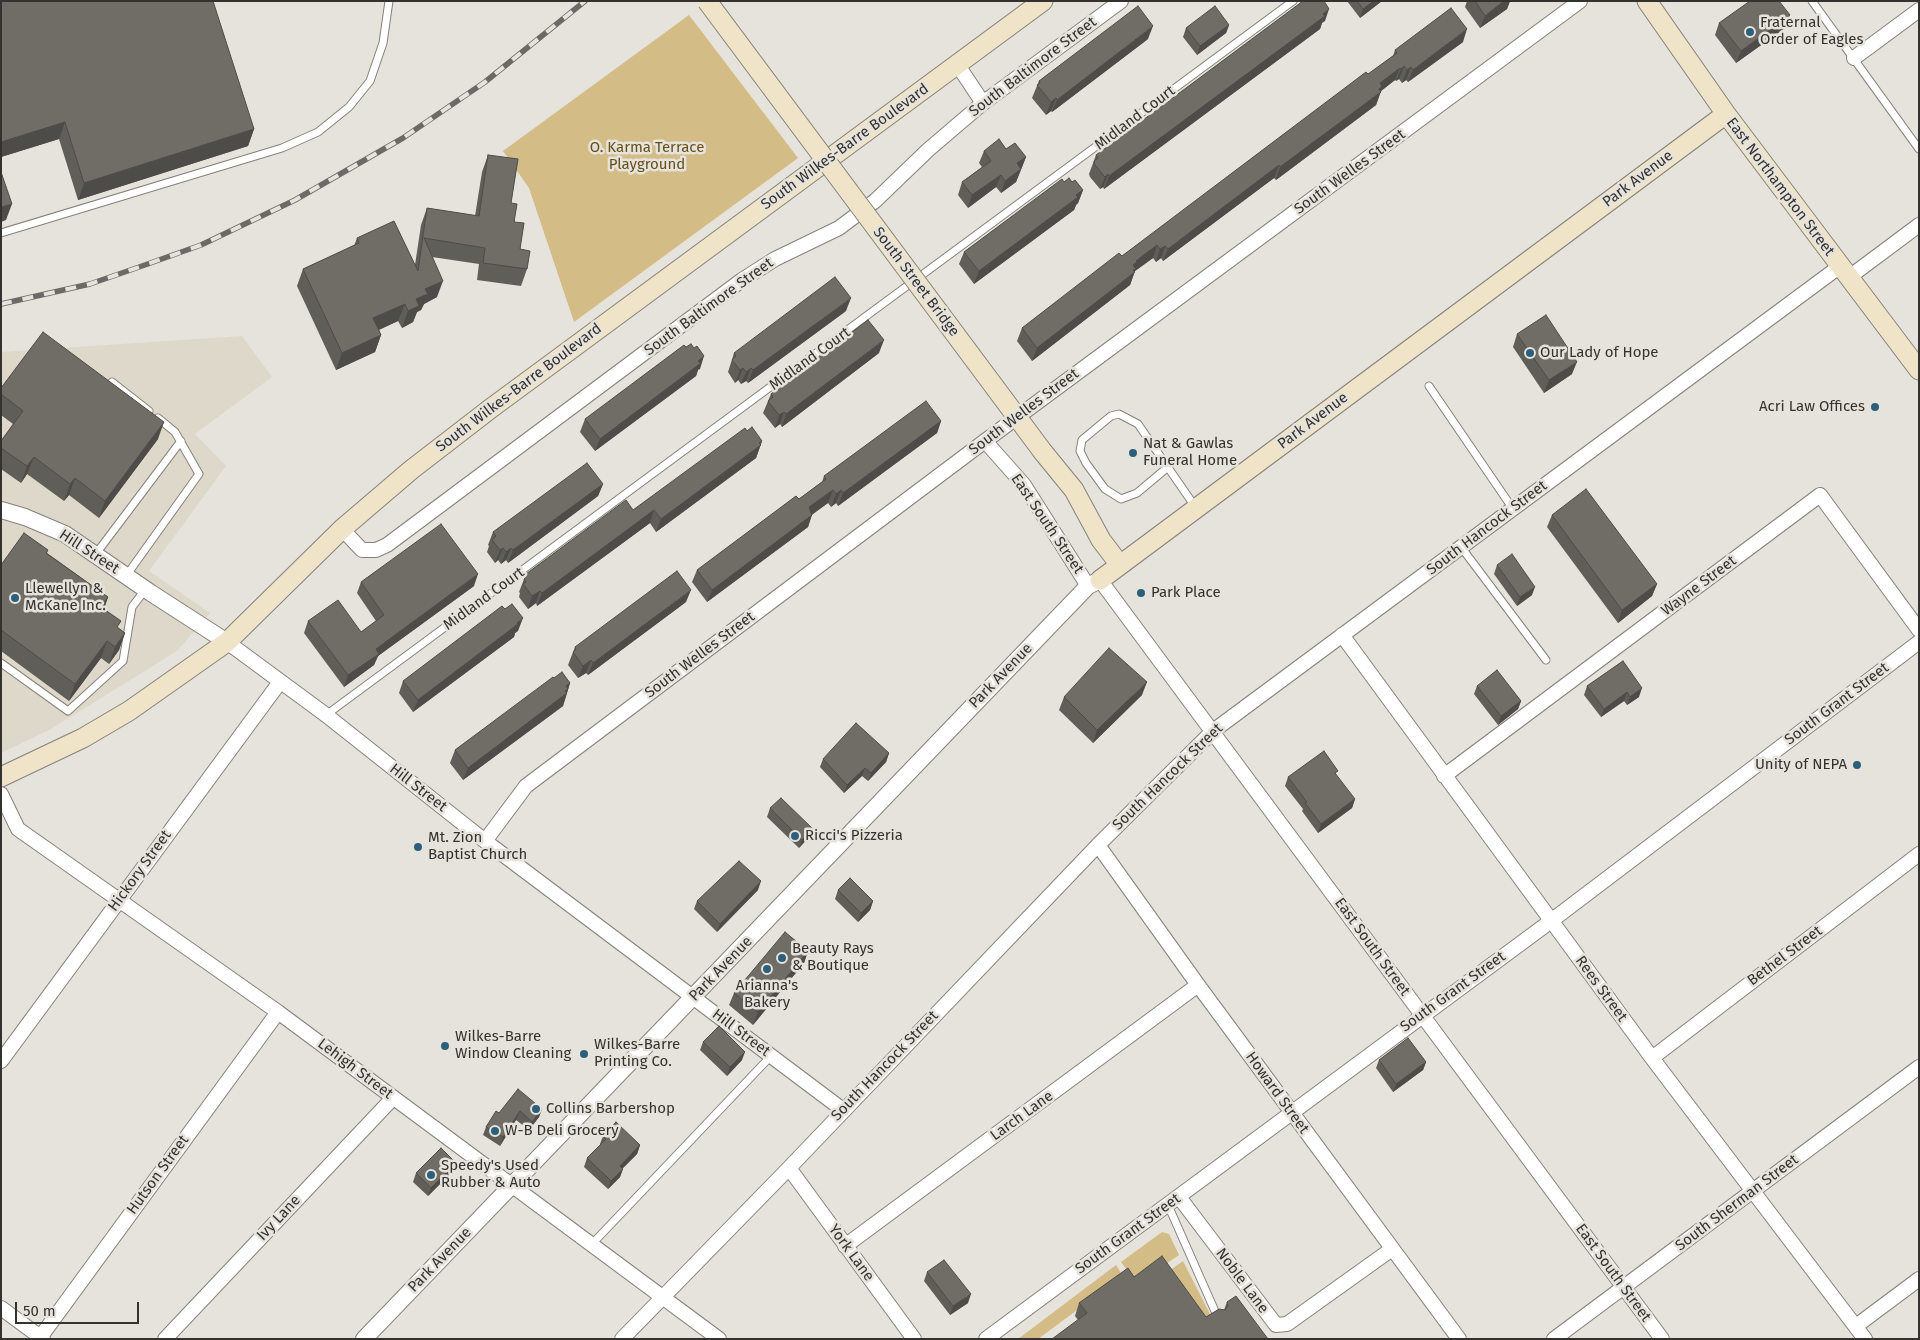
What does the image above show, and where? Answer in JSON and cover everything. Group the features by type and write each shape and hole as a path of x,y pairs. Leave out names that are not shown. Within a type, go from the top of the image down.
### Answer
{"main road":[{"name":"South Street Bridge","path":"707,1 1043,452 1074,490 1101,540 1120,565"},
{"name":"South Wilkes-Barre Boulevard","path":"1,777 83,738 122,715 227,642 342,529 411,470 490,409 1043,1"},
{"name":"East Northampton Street","path":"1649,2 1726,114 1919,370"},
{"name":"Park Avenue","path":"1094,583 1726,114"}],"street":[{"name":"South Baltimore Street","path":"342,529 362,550 376,550 387,544 742,280 775,259 839,228 875,201 928,150 983,102 1121,1"},
{"name":"South Welles Street","path":"485,841 526,786 985,441 1580,1"},
{"path":"1854,58 1919,10"},
{"path":"957,64 983,102"},
{"name":"South Hancock Street","path":"622,1339 1098,845 1213,731 1513,509 1844,272 1919,225"},
{"name":"East South Street","path":"985,441 1024,485 1094,583 1213,731 1662,1339"},
{"name":"Wayne Street","path":"1444,776 1820,495 1919,630"},
{"name":"Hill Street","path":"1,510 25,517 65,534 227,642 326,716 485,841 843,1110"},
{"name":"Park Avenue","path":"364,1339 1094,583"},
{"name":"Rees Street","path":"1342,635 1652,1058 1865,1339"},
{"name":"South Grant Street","path":"986,1339 1551,921 1919,642"},
{"name":"Hickory Street","path":"1,1061 280,682"},
{"name":"Lehigh Street","path":"1,794 18,829 278,1012 719,1339"},
{"name":"Howard Street","path":"1098,845 1198,985 1459,1339"},
{"name":"Bethel Street","path":"1652,1058 1919,854"},
{"name":"Larch Lane","path":"845,1246 1198,985"},
{"name":"Hutson Street","path":"41,1338 278,1012"},
{"name":"South Sherman Street","path":"1554,1339 1919,1067"},
{"name":"Ivy Lane","path":"165,1339 393,1098"},
{"name":"York Lane","path":"788,1168 914,1339"},
{"name":"Noble Lane","path":"1173,1201 1276,1325 1288,1324 1392,1249"},
{"path":"1856,1326 1919,1279"},
{"path":"1,1308 41,1338"}],"lane":[{"path":"1,234 282,148 318,132 349,107 370,81 383,43 389,1"},
{"name":"Midland Court","path":"326,716 1293,1"},
{"path":"1812,1 1919,149"},
{"path":"112,382 175,432 200,474 126,576"},
{"path":"1429,386 1513,509"},
{"path":"1168,467 1137,493 1121,499 1105,489 1086,463 1080,451 1082,440 1111,416 1119,414 1138,424 1168,467 1196,508"},
{"path":"95,555 181,441"},
{"path":"1461,547 1546,660"},
{"path":"1,663 68,711 123,660 132,608 145,589"},
{"path":"592,1244 772,1056"},
{"path":"1173,1201 1218,1318"}],"shaded area":[{"path":"242,336 272,377 195,434 226,466 149,571 210,613 177,651 51,729 1,753 1,352"}],"green space":[{"name":"O. Karma Terrace Playground","path":"689,15 798,158 574,322 529,188 503,151"},
{"path":"1162,1232 1169,1234 1179,1255 1137,1284 1121,1262"},
{"path":"1183,1261 1214,1322 1202,1330 1162,1276"},
{"path":"1116,1265 1123,1276 1038,1339 1018,1339"}],"building":[{"path":"1,1 213,1 254,129 84,183 65,122 1,142"},
{"path":"1303,1 1324,1 1329,9 1323,14 1325,16 1109,176 1108,174 1105,177 1095,165 1094,161 1098,158 1096,155"},
{"path":"1357,1 1374,1 1363,9"},
{"path":"1475,1 1504,1 1485,16"},
{"name":"Fraternal Order of Eagles","path":"1750,1 1779,1 1790,15 1741,51 1719,23"},
{"path":"1138,6 1153,26 1057,100 1056,98 1051,102 1037,85 1040,83 1039,81"},
{"path":"1215,6 1229,25 1200,46 1186,28"},
{"path":"1451,8 1467,29 1413,70 1411,67 1407,70 1404,66 1400,68 1380,83 1382,87 1379,89 1381,92 1280,167 1279,165 1168,249 1165,246 1160,249 1157,245 1136,261 1133,265 1136,269 1133,270 1135,272 1037,348 1022,328 1119,253 1122,256 1366,72 1368,74 1397,53 1395,50"},
{"path":"999,139 1006,149 1015,143 1026,157 1017,163 1021,169 1005,181 1001,175 972,195 962,182 991,161 984,151"},
{"path":"488,155 518,159 511,203 517,204 514,222 524,223 520,249 530,251 527,269 483,263 485,248 424,238 443,281 425,289 428,294 416,299 419,306 408,311 405,304 373,318 381,335 342,353 303,269 359,243 357,238 394,221 418,271 427,208 479,216"},
{"path":"1,172 12,204 1,207"},
{"path":"1069,178 1072,182 1075,180 1083,190 1076,195 1078,197 979,271 964,252 1062,179 1064,182"},
{"path":"835,277 851,298 753,370 751,368 746,372 743,368 740,370 732,360 736,356 734,353"},
{"path":"1546,315 1577,362 1549,380 1517,334"},
{"path":"868,320 884,340 786,414 784,412 779,415 768,401 773,397 771,394"},
{"path":"43,332 164,422 105,501 75,478 70,484 34,457 27,466 1,448 1,441 23,411 1,394 1,388"},
{"path":"691,344 694,348 697,346 704,356 698,361 701,363 600,439 585,419 684,345 686,347"},
{"path":"926,401 941,421 843,493 841,490 836,494 833,490 809,507 812,515 712,590 697,570 796,496 799,499 826,479 824,476"},
{"path":"752,427 762,441 759,443 761,445 661,519 654,510 542,593 540,591 532,596 523,584 526,582 524,579 527,576 526,574 626,500 633,510 745,428 747,431"},
{"path":"587,463 603,484 513,550 511,548 506,552 503,548 500,550 492,540 496,536 493,532"},
{"path":"1586,489 1657,584 1622,610 1552,515"},
{"path":"441,524 478,574 376,649 379,654 348,675 308,621 338,600 361,632 384,615 361,582"},
{"path":"24,533 48,550 46,553 108,597 101,607 121,621 117,627 125,633 115,647 107,641 75,684 1,630 1,565"},
{"path":"1512,554 1535,587 1520,597 1497,565"},
{"path":"677,571 691,590 593,663 591,660 583,666 573,652 576,649 575,647"},
{"path":"512,604 523,618 518,624 418,700 403,681 502,606 505,609"},
{"path":"1109,648 1147,682 1097,730 1064,697"},
{"path":"1623,661 1642,688 1630,697 1627,692 1604,709 1587,686"},
{"path":"1497,670 1521,701 1501,716 1477,686"},
{"path":"562,672 570,683 566,686 568,689 565,691 567,693 468,768 455,750"},
{"path":"856,723 889,753 871,773 865,768 847,785 823,759"},
{"path":"1324,751 1338,771 1335,773 1355,799 1321,824 1288,777"},
{"path":"781,798 813,829 802,840 770,808"},
{"path":"739,861 761,881 720,924 697,901"},
{"path":"850,878 873,901 861,913 838,890"},
{"path":"785,932 808,951 758,1012 734,993"},
{"path":"719,1026 745,1052 730,1067 703,1042"},
{"path":"1408,1038 1426,1062 1396,1084 1379,1060"},
{"path":"518,1089 542,1109 532,1122 520,1111 503,1137 486,1127 496,1111 499,1113"},
{"path":"616,1122 640,1145 620,1166 623,1169 611,1181 587,1158 606,1139 603,1136"},
{"path":"441,1148 456,1163 431,1188 416,1173"},
{"path":"1162,1256 1206,1317 1219,1309 1225,1310 1228,1306 1227,1302 1236,1296 1268,1339 1052,1339 1087,1313 1079,1303 1128,1268 1134,1277"},
{"path":"944,1260 971,1294 953,1306 927,1272"}],"railway":[{"path":"1,304 90,284 142,266 201,245 295,200 403,138 485,82 585,1"}],"place":[{"name":"Fraternal Order of Eagles","path":"1750,32"},
{"name":"Our Lady of Hope","path":"1530,353"},
{"name":"Acri Law Offices","path":"1875,407"},
{"name":"Nat & Gawlas Funeral Home","path":"1133,453"},
{"name":"Park Place","path":"1141,593"},
{"name":"Llewellyn & McKane Inc.","path":"15,598"},
{"name":"Unity of NEPA","path":"1857,765"},
{"name":"Ricci's Pizzeria","path":"795,836"},
{"name":"Mt. Zion Baptist Church","path":"418,847"},
{"name":"Beauty Rays & Boutique","path":"782,958"},
{"name":"Arianna's Bakery","path":"767,969"},
{"name":"Wilkes-Barre Window Cleaning","path":"445,1046"},
{"name":"Wilkes-Barre Printing Co.","path":"584,1054"},
{"name":"Collins Barbershop","path":"536,1109"},
{"name":"W-B Deli Grocery","path":"495,1131"},
{"name":"Speedy's Used Rubber & Auto","path":"431,1175"}]}
